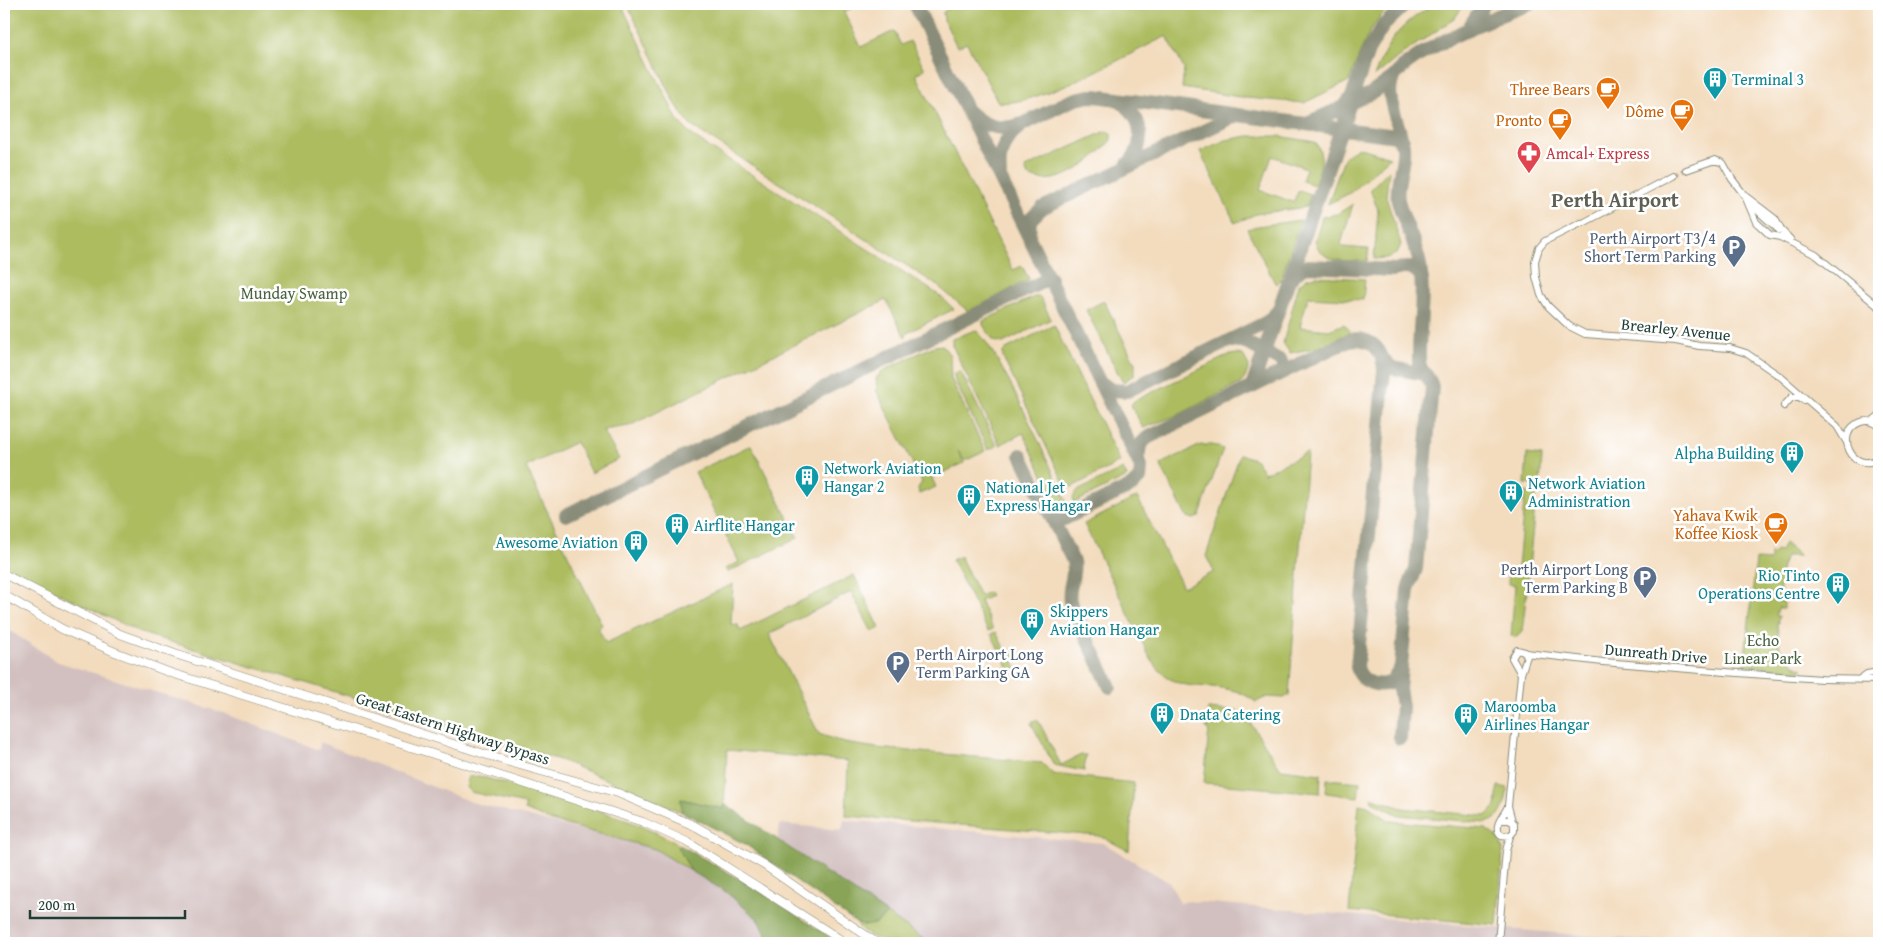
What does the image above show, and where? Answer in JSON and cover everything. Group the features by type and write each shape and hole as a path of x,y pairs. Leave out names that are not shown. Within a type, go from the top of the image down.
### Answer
{"highway":[{"name":"Great Eastern Highway Bypass","path":"4,574 120,634 166,651 509,762 618,793 695,826 764,865 877,943"},
{"name":"Great Eastern Highway Bypass","path":"4,595 62,629 171,673 243,697 430,753 643,822 689,843 846,943"}],"main road":[{"path":"1686,170 1711,161 1721,161 1758,211 1790,244 1798,247"},
{"name":"Brearley Avenue","path":"1673,176 1545,241 1539,248 1535,261 1538,289 1548,306 1577,331 1585,334 1676,341 1699,346 1737,350 1762,362 1837,426 1855,459 1870,462"},
{"path":"1749,198 1752,211 1798,247 1827,263 1879,307"},
{"path":"1784,406 1789,400 1797,396 1819,410"},
{"path":"1846,441 1849,432 1855,425 1870,422 1879,416"},
{"path":"1870,422 1879,426"},
{"path":"1870,462 1879,458"},
{"path":"1870,462 1879,466"},
{"path":"1506,851 1497,827 1508,806 1521,674 1526,653 1520,649 1514,652 1512,658 1521,674"},
{"name":"Dunreath Drive","path":"1526,653 1540,656 1813,679 1879,680"},
{"name":"Dunreath Drive","path":"1525,662 1540,656"},
{"path":"1516,663 1525,662"},
{"name":"Dunreath Drive","path":"1860,679 1867,674 1879,672"},
{"path":"1498,943 1506,851 1510,836 1515,829 1508,806"},
{"path":"1502,820 1512,821"},
{"path":"1501,835 1510,836"}],"shaded area":[{"path":"4,627 58,662 223,713 319,750 320,742 471,802 655,849 726,892 759,920 770,943 4,943"},
{"path":"844,820 1103,843 1170,883 1180,903 1187,901 1671,943 929,943 778,839 780,824 842,830"}],"green space":[{"name":"Munday Swamp","path":"4,4 621,4 678,121 695,138 939,295 954,309 907,333 905,337 886,300 629,426 603,430 619,459 591,473 576,442 526,467 602,625 598,628 606,643 733,584 731,624 738,625 740,631 854,575 880,628 872,632 851,592 769,634 819,734 845,743 877,748 1042,763 1053,774 1134,783 1129,851 1100,836 846,816 848,761 727,750 724,809 681,799 682,812 563,761 141,633 15,572 4,563"},
{"path":"627,4 860,4 844,12 861,47 894,31 901,45 910,41 925,69 916,74 1013,270 1022,266 1029,279 969,312 938,286 690,125 675,103"},
{"path":"955,4 1393,4 1371,29 1349,81 1304,103 1246,98 1182,88 1184,69 1167,36 1058,88 1014,102 998,102 967,43 957,47 944,20 943,12"},
{"path":"1436,4 1465,4 1454,19 1402,54 1374,77 1384,53 1397,34 1414,18"},
{"path":"1106,131 1111,133 1111,140 1095,156 1074,171 1051,179 1039,179 1028,176 1025,168"},
{"path":"1248,136 1279,136 1315,142 1320,153 1321,163 1314,185 1302,181 1306,168 1272,156 1260,190 1293,202 1299,190 1311,194 1306,207 1256,214 1235,223 1200,151 1226,140"},
{"path":"1358,147 1390,157 1350,193 1328,204 1344,158"},
{"path":"1389,170 1386,197 1401,244 1394,255 1388,258 1374,259 1378,211 1370,189"},
{"path":"1353,204 1341,244 1343,247 1369,249 1367,261 1336,260 1323,254 1315,240 1322,217 1337,214"},
{"path":"1301,220 1281,279 1277,284 1247,229"},
{"path":"1316,276 1365,279 1363,300 1308,297 1300,327 1329,330 1344,324 1351,332 1320,347 1290,353 1283,343 1299,284 1307,278"},
{"path":"1034,297 1040,297 1051,319 1003,343 994,341 983,325 983,321"},
{"path":"1104,301 1135,363 1135,374 1125,381 1122,381 1086,310"},
{"path":"1054,325 1120,462 1072,487 1064,483 1003,358 1003,352 1006,349"},
{"path":"975,330 997,359 1039,441 1069,507 1062,509 1057,504 1023,433 1000,445 952,345 952,339"},
{"path":"942,345 950,355 951,379 985,451 965,461 958,451 964,463 932,478 936,487 919,494 918,488 922,482 877,392 876,378 882,371 934,346"},
{"path":"1229,355 1243,355 1249,366 1241,383 1178,415 1143,428 1131,405 1134,401"},
{"path":"960,370 997,446 988,450 955,381 954,374"},
{"path":"751,445 798,538 728,572 726,569 739,562 695,472"},
{"path":"1201,445 1213,445 1223,449 1199,517 1193,519 1186,516 1160,464"},
{"path":"1307,453 1289,695 1284,698 1267,697 1256,702 1244,694 1235,691 1188,685 1168,678 1149,656 1084,524 1137,497 1183,587 1214,572 1206,556 1240,454 1256,460 1264,473"},
{"path":"1527,454 1542,456 1540,485 1525,484"},
{"path":"1123,469 1127,477 1074,503 1073,497 1077,491"},
{"path":"1525,492 1536,494 1529,568 1518,567"},
{"name":"Echo Linear Park","path":"1784,543 1800,556 1787,556 1782,566 1782,586 1779,587 1781,593 1779,594 1779,601 1784,602 1784,608 1778,608 1776,616 1779,616 1777,624 1780,649 1792,653 1792,662 1802,668 1802,671 1744,665 1756,560 1770,561 1770,553 1780,552"},
{"path":"960,556 980,596 989,592 991,596 980,601 993,629 988,631 952,560"},
{"path":"1509,571 1529,573 1522,632 1517,637 1511,636 1515,585 1508,584"},
{"path":"996,632 1007,654 1015,650 1019,659 1014,662 1017,668 1011,673 991,634"},
{"path":"1208,709 1243,712 1281,769 1321,774 1320,793 1204,783 1209,729 1206,728"},
{"path":"1038,720 1061,765 1081,755 1086,755 1084,771 1054,765 1031,723"},
{"path":"479,776 601,811 647,828 676,843 691,871 655,849 552,821 525,810 525,804 470,792 466,787 468,777"},
{"path":"1327,779 1360,782 1358,797 1326,793"},
{"path":"1498,786 1508,788 1504,805 1496,818 1485,823 1399,815 1372,801 1371,797 1402,808 1485,816 1496,807"},
{"path":"681,799 724,809 725,804 887,914 873,924 856,923 745,844 682,812"},
{"path":"1359,804 1368,806 1390,821 1486,829 1499,839 1503,849 1497,925 1349,911"},
{"path":"676,843 752,886 839,943 770,943 759,920 726,892 691,871"},
{"path":"887,914 929,943 899,943 880,940 863,931 856,923 873,924"}],"taxiway":[{"path":"915,4 1141,467 1140,478 1132,486 1064,519 1056,519 1050,514"},
{"path":"1252,387 1368,51 1383,26 1406,4"},
{"path":"1470,26 1484,4"},
{"path":"1400,738 1402,706 1399,689 1408,589 1416,569 1432,387 1419,363 1422,302 1420,265 1397,194 1403,160 1403,147 1391,102 1391,84 1394,77 1404,67 1437,45 1457,34 1530,4"},
{"path":"1346,105 1372,93 1394,77"},
{"path":"969,112 985,124 1001,128 1016,126 1032,120 1079,98 1095,96 1396,136 1403,145"},
{"path":"1307,123 1344,107 1351,98"},
{"path":"1117,100 1132,113 1140,130 1138,148 1134,157 1127,165"},
{"path":"1029,237 1030,220 1042,208 1235,116"},
{"path":"1000,174 1000,160 1003,147 1010,135 1021,126"},
{"path":"1291,278 1300,269 1308,266 1394,270 1410,268 1417,271 1422,279"},
{"path":"566,515 1050,278"},
{"path":"1100,382 1111,390 1127,391 1267,322 1277,312"},
{"path":"1138,459 1140,445 1147,438 1349,340 1364,340 1375,346 1382,357 1384,371 1357,667 1362,677 1376,684 1392,682 1400,669"},
{"path":"1230,341 1243,341 1281,361"},
{"path":"1383,359 1392,368 1426,374"},
{"path":"1021,455 1073,561 1070,602 1110,687"}],"tunnel":[{"path":"1673,176 1686,170"}],"place":[{"name":"Terminal 3","path":"1715,100"},
{"name":"Three Bears","path":"1608,110"},
{"name":"Dôme","path":"1682,132"},
{"name":"Pronto","path":"1560,141"},
{"name":"Amcal+ Express","path":"1529,174"},
{"name":"Perth Airport T3/4 Short Term Parking","path":"1734,268"},
{"name":"Alpha Building","path":"1792,474"},
{"name":"Network Aviation Hangar 2","path":"807,498"},
{"name":"Network Aviation Administration","path":"1511,513"},
{"name":"National Jet Express Hangar","path":"969,517"},
{"name":"Yahava Kwik Koffee Kiosk","path":"1776,545"},
{"name":"Airflite Hangar","path":"677,546"},
{"name":"Awesome Aviation","path":"636,563"},
{"name":"Perth Airport Long Term Parking B","path":"1645,599"},
{"name":"Rio Tinto Operations Centre","path":"1838,605"},
{"name":"Skippers Aviation Hangar","path":"1032,641"},
{"name":"Perth Airport Long Term Parking GA","path":"898,684"},
{"name":"Dnata Catering","path":"1162,735"},
{"name":"Maroomba Airlines Hangar","path":"1466,736"}],"district":[{"name":"Perth Airport","path":"1615,199"}]}
